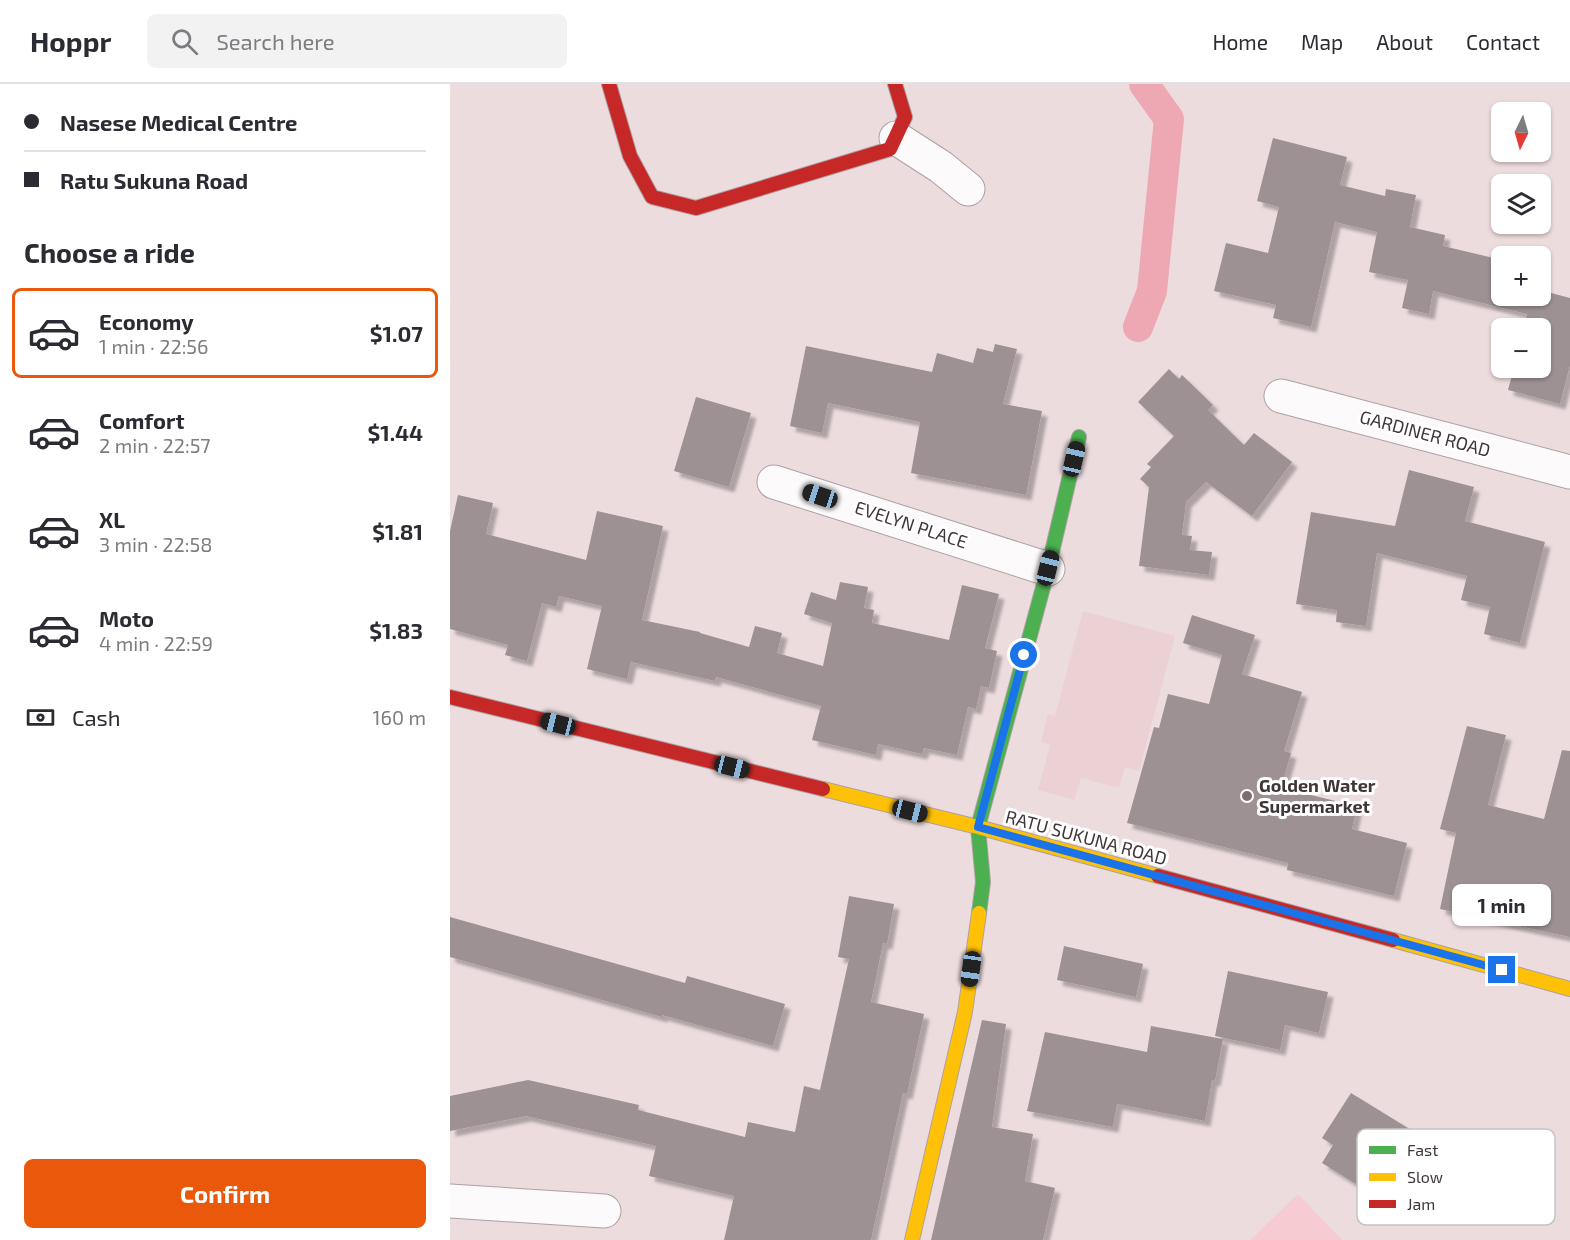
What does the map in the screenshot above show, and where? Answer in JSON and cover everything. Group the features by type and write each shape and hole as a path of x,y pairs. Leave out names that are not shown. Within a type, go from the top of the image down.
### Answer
{"street":[{"path":"609,84 630,156 652,197 696,208 890,149 905,117 895,84"},
{"path":"896,138 941,167 969,189"},
{"name":"GARDINER ROAD","path":"1281,396 1570,472"},
{"path":"912,1240 965,1012 983,882 978,827 1048,568 1079,437"},
{"name":"EVELYN PLACE","path":"774,482 1048,568"},
{"name":"RATU SUKUNA ROAD","path":"450,698 978,827 1570,989"},
{"path":"450,1201 604,1211"}],"shaded area":[{"path":"1083,611 1175,636 1139,771 1125,767 1119,788 1081,778 1074,800 1038,790 1050,745 1041,742 1048,714 1055,716"},
{"path":"1298,1194 1342,1240 1250,1240"}],"building":[{"path":"1273,138 1347,157 1340,185 1385,196 1386,189 1416,195 1410,227 1445,235 1443,246 1491,257 1491,305 1433,291 1429,314 1402,308 1408,280 1369,272 1377,232 1335,222 1311,327 1273,318 1276,305 1214,291 1226,243 1268,253 1279,207 1257,201"},
{"path":"1551,293 1570,298 1570,365 1560,404 1508,390 1511,378 1551,378 1551,318 1526,318 1527,314 1494,306 1551,306"},
{"path":"995,344 1017,349 1003,404 1042,411 1026,495 911,473 920,422 828,403 822,433 790,426 806,346 932,372 937,353 973,363 977,348 993,352"},
{"path":"1169,369 1179,379 1182,375 1213,405 1208,410 1244,445 1254,433 1292,462 1252,516 1206,482 1186,502 1182,535 1192,536 1190,550 1212,552 1209,575 1139,566 1149,487 1140,479 1151,467 1147,464 1174,436 1138,402"},
{"path":"696,397 751,413 729,487 674,471"},
{"path":"1409,470 1474,487 1465,521 1545,542 1520,643 1484,634 1490,607 1461,600 1467,576 1377,553 1366,626 1336,622 1337,610 1296,604 1311,512 1395,526"},
{"path":"458,495 493,503 486,534 586,560 597,511 663,526 642,620 700,632 749,647 755,626 782,633 777,653 823,666 832,623 804,614 811,592 836,600 840,582 868,587 864,608 874,610 872,623 949,640 962,585 999,594 985,648 997,651 989,688 981,686 976,709 968,707 957,755 924,748 922,754 878,744 876,755 812,740 821,706 716,677 715,681 631,662 627,679 587,669 602,606 559,596 556,607 542,603 527,661 505,655 508,645 450,629 450,531"},
{"path":"1192,615 1255,635 1242,674 1302,692 1284,751 1291,753 1281,788 1357,806 1352,829 1407,843 1394,896 1287,870 1288,863 1127,823 1154,727 1159,728 1168,694 1209,704 1222,655 1183,643"},
{"path":"1467,726 1506,735 1488,805 1544,819 1562,750 1570,751 1570,937 1440,909 1456,833 1440,829"},
{"path":"849,896 894,904 887,944 883,943 871,1002 924,1014 907,1094 903,1093 871,1240 724,1240 734,1196 649,1176 656,1146 526,1116 450,1131 450,1096 528,1080 639,1105 638,1110 745,1137 748,1122 795,1132 804,1086 820,1090 849,959 838,957"},
{"path":"450,917 685,983 687,976 785,1004 773,1046 450,957"},
{"path":"1064,946 1143,964 1136,997 1057,980"},
{"path":"1228,971 1328,992 1319,1033 1285,1025 1280,1050 1215,1036"},
{"path":"982,1020 1006,1024 992,1127 1033,1134 1025,1181 1055,1188 1043,1240 931,1240"},
{"path":"1151,1026 1223,1039 1215,1081 1212,1080 1205,1121 1117,1104 1113,1127 1027,1111 1045,1032 1147,1052"},
{"path":"1351,1093 1410,1129 1357,1129 1357,1185 1322,1163 1333,1145 1322,1138"}],"waterway":[{"path":"1138,327 1152,291 1169,119 1144,84"}],"traffic: fast":[{"path":"979,913 983,882 978,827 1048,569 1079,437"}],"traffic: slow":[{"path":"823,789 978,827 1158,876"},
{"path":"912,1240 965,1012 979,913"},
{"path":"1393,940 1570,989"}],"traffic: jam":[{"path":"609,84 630,156 652,197 696,208 890,149 905,117 895,84"},
{"path":"450,697 823,789"},
{"path":"1158,876 1393,940"}],"place":[{"name":"Golden Water Supermarket","path":"1247,796"}],"route":[{"path":"1024,655 978,827 1502,970"}]}
